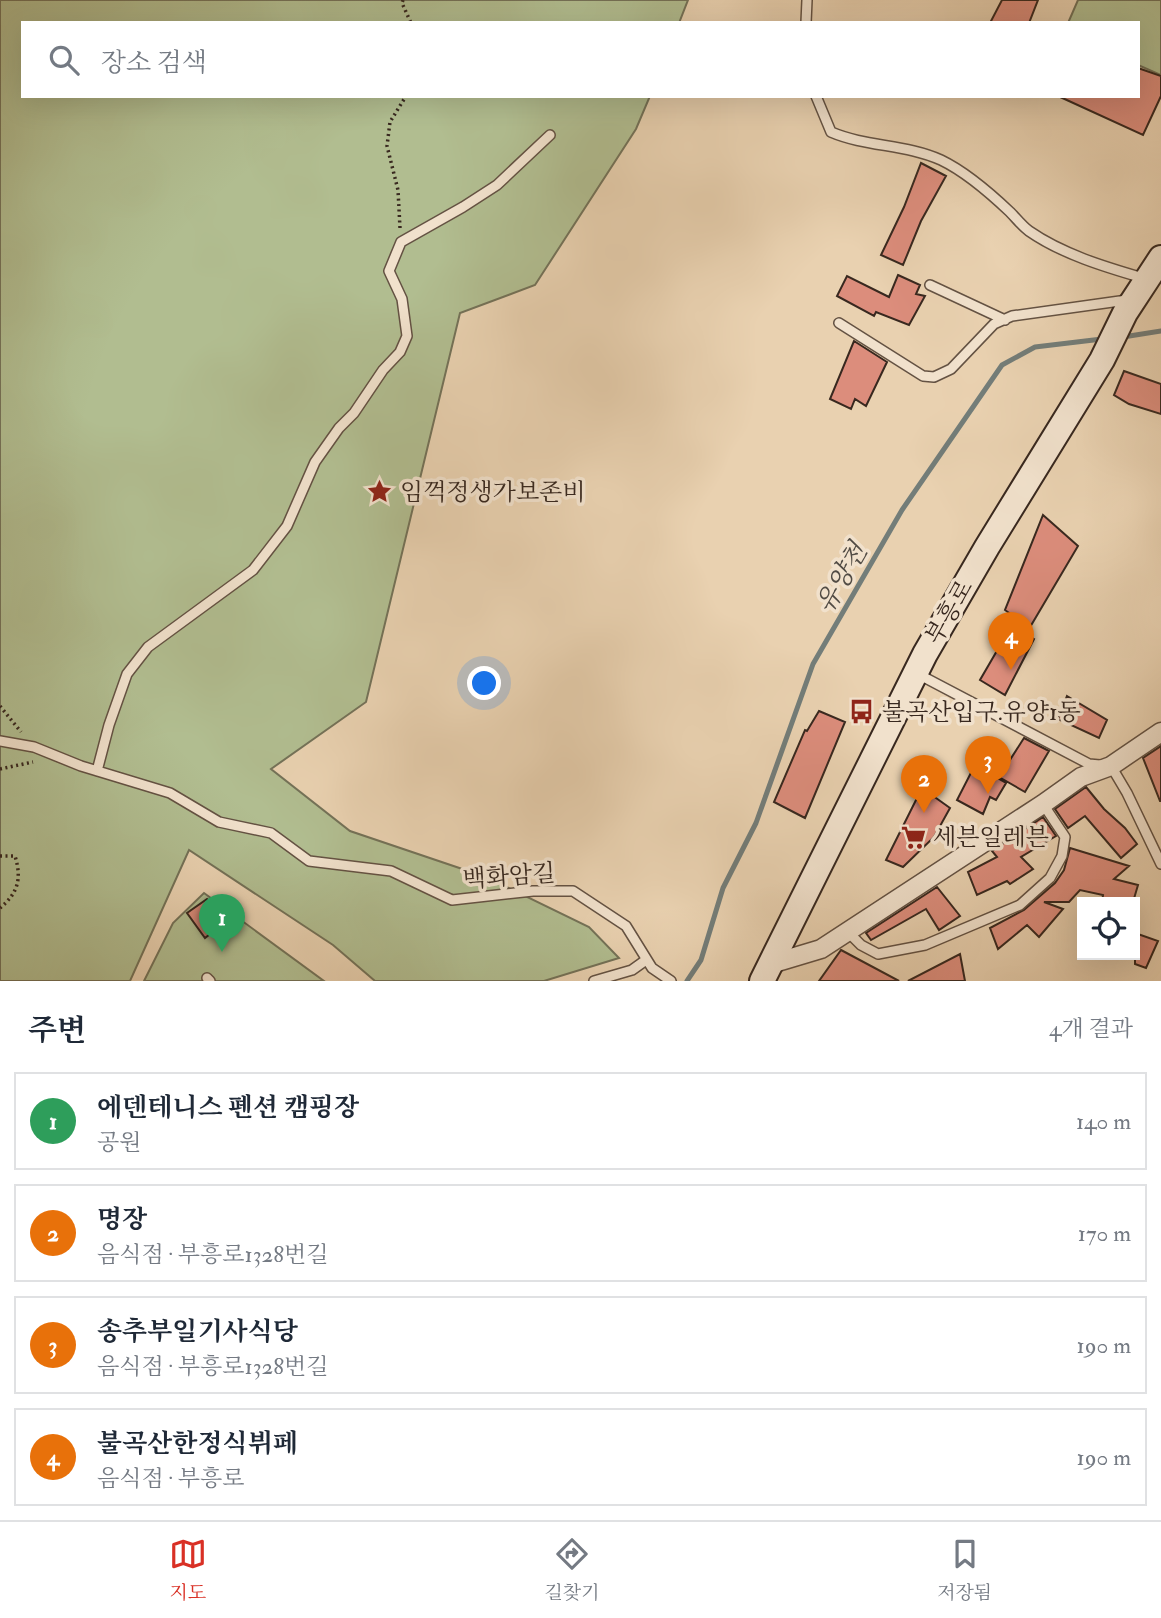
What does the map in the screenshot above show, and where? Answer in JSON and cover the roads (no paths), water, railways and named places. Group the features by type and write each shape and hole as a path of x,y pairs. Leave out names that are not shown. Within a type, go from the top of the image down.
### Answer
{"main road":[{"name":"부흥로","path":"766,972 915,672 1161,258"}],"street":[{"path":"766,972 821,949 1081,777 1111,766 1161,732"}],"lane":[{"path":"806,21 807,0"},
{"path":"817,98 831,132 849,140 898,147 940,160 976,183 1028,231 1086,261 1113,267 1136,297 1099,306 1012,316 994,324 951,369 934,377 923,376 839,323"},
{"path":"97,771 109,725 127,674 148,647 216,599 259,564 287,526 315,463 338,428 354,414 383,370 400,352 407,336 402,299 389,271 401,242 496,185 551,135"},
{"path":"930,285 1004,320"},
{"path":"915,672 1089,764 1111,766 1161,864"},
{"name":"백화암길","path":"0,741 34,747 97,771 170,793 219,822 271,834 309,861 391,871 452,900 533,891 573,891 626,926 652,968 671,981"},
{"path":"848,932 861,945 878,954 925,945 1020,905 1050,878 1062,856 1065,837 1043,804"},
{"path":"594,981 632,970 646,960"}],"waterway":[{"name":"유양천","path":"1123,337 1161,331"},
{"name":"유양천","path":"687,981 701,960 723,888 756,823 813,664 902,510 1002,365 1035,347 1102,339"}],"place":[{"name":"임꺽정생가보존비","path":"380,492"},
{"name":"불곡산한정식뷔페","path":"1011,670"},
{"name":"불곡산입구.유양1동","path":"862,712"},
{"name":"송추부일기사식당","path":"988,794"},
{"name":"명장","path":"924,813"},
{"name":"세븐일레븐","path":"913,837"},
{"name":"에덴테니스 폔션 캠핑장","path":"222,952"}]}
